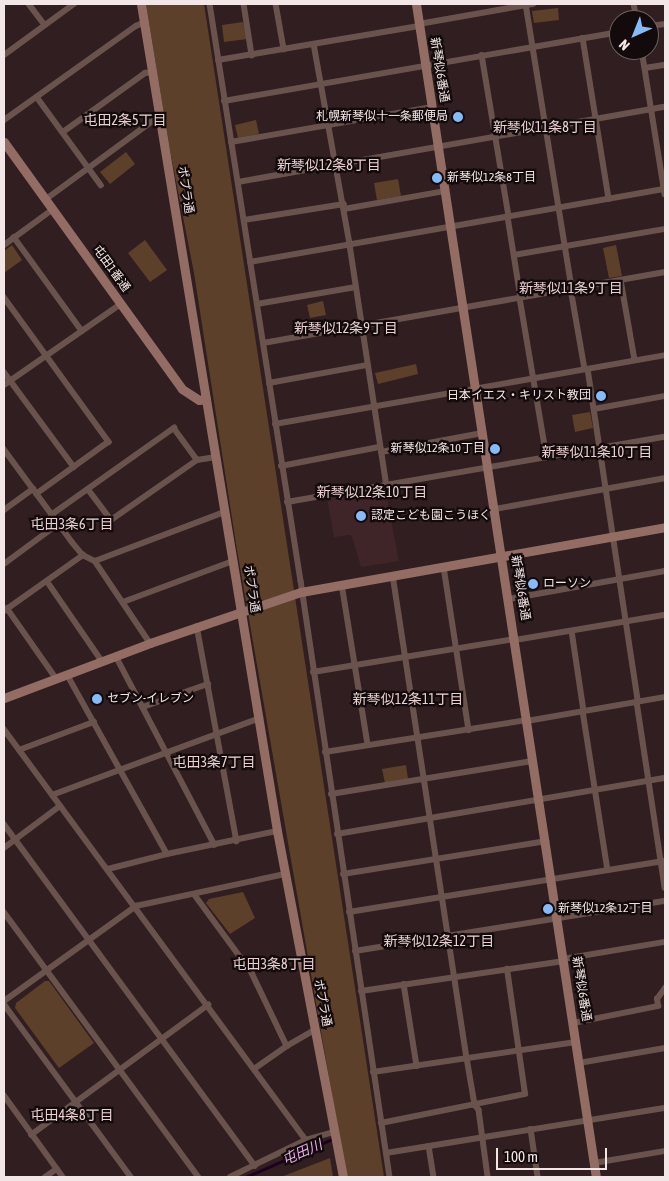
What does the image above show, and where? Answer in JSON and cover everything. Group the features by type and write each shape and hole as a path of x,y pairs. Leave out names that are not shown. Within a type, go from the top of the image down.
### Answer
{"street":[{"path":"29,4 45,25"},
{"path":"4,54 74,4"},
{"name":"ポプラ通","path":"142,4 277,831 343,1177"},
{"path":"210,4 390,1177"},
{"path":"244,4 252,55"},
{"path":"278,4 284,49"},
{"name":"新琴似6番通","path":"416,4 509,598 596,1177"},
{"path":"526,4 571,289 594,409 649,781 663,861 665,888"},
{"path":"218,60 533,4"},
{"path":"4,120 136,26 145,22"},
{"path":"224,101 609,34"},
{"path":"583,38 609,199"},
{"path":"314,44 344,206 386,486"},
{"path":"482,56 547,458"},
{"path":"250,262 609,199 665,191 644,60"},
{"path":"645,68 665,65"},
{"path":"63,132 145,73 154,72"},
{"path":"37,97 102,185"},
{"path":"231,142 432,107"},
{"path":"238,182 665,107"},
{"path":"45,200 151,122 161,118"},
{"name":"屯田1番通","path":"4,142 182,389 199,400 206,399"},
{"path":"658,150 665,148"},
{"path":"244,220 445,191"},
{"path":"4,244 52,210"},
{"path":"514,256 665,229"},
{"path":"14,237 82,331"},
{"path":"263,343 665,272"},
{"path":"621,280 635,360"},
{"path":"257,304 356,287"},
{"path":"4,297 109,442 74,467 4,510"},
{"path":"4,385 121,304"},
{"path":"274,424 665,355"},
{"path":"269,383 367,365"},
{"path":"4,372 74,467"},
{"path":"594,409 665,396"},
{"path":"52,515 174,428 197,460"},
{"path":"281,466 483,433"},
{"path":"287,502 665,437"},
{"path":"4,449 58,524 83,555 95,561 150,642"},
{"path":"88,488 111,520 197,460 216,457"},
{"path":"495,509 665,478"},
{"path":"95,561 226,512"},
{"path":"4,564 58,524"},
{"path":"4,698 150,642 241,610 301,592 665,527"},
{"path":"56,678 6,610 83,555"},
{"path":"123,602 234,561"},
{"path":"444,567 469,730"},
{"path":"509,598 665,571"},
{"path":"392,575 438,858 467,1058 475,1105 479,1110 488,1177"},
{"path":"46,581 102,661"},
{"path":"342,584 368,745"},
{"path":"313,672 665,615"},
{"path":"197,626 237,841"},
{"path":"572,631 608,870"},
{"path":"116,656 215,845"},
{"path":"68,674 167,854"},
{"path":"143,707 208,684"},
{"path":"325,752 665,697"},
{"path":"52,794 260,718"},
{"path":"19,750 94,722"},
{"path":"4,729 136,906 306,1140"},
{"path":"331,794 534,761"},
{"path":"337,834 665,778"},
{"path":"4,848 60,806"},
{"path":"4,824 254,1166"},
{"path":"108,869 167,854 237,841 277,831"},
{"path":"344,874 546,841"},
{"path":"349,912 663,861"},
{"path":"131,1177 4,1003 46,970 136,906 195,895 285,874"},
{"path":"195,895 252,972 287,1046"},
{"path":"355,951 558,920 665,901"},
{"path":"4,912 199,1177"},
{"path":"361,991 507,970 665,942"},
{"path":"381,1123 525,1094 507,970"},
{"path":"404,984 417,1066"},
{"path":"573,1023 658,1006 657,999 665,988"},
{"path":"31,1135 208,1005"},
{"path":"254,1069 287,1046 315,1030"},
{"path":"373,1072 576,1042"},
{"path":"579,1063 665,1048"},
{"path":"4,1096 63,1177"},
{"path":"386,1154 665,1108"},
{"path":"531,1129 538,1177"},
{"path":"230,1177 306,1140 334,1132"},
{"path":"429,1146 434,1177"},
{"path":"594,1163 665,1151"},
{"path":"45,1177 56,1169"}],"shaded area":[{"path":"146,4 204,4 384,1177 347,1177 346,1175 237,550 194,273 170,150"},
{"path":"558,8 559,20 534,23 532,11"},
{"path":"243,22 247,39 224,42 222,25"},
{"path":"256,120 259,134 238,138 235,125"},
{"path":"126,152 135,164 110,184 100,172"},
{"path":"398,179 401,196 377,200 374,183"},
{"path":"145,240 167,270 150,282 128,253"},
{"path":"12,245 22,260 4,273 4,251"},
{"path":"616,245 622,276 609,278 603,248"},
{"path":"323,301 326,315 310,318 307,305"},
{"path":"416,364 418,374 378,384 375,373"},
{"path":"590,412 593,428 575,432 572,415"},
{"name":"認定こども園こうほく","path":"385,488 399,561 361,567 352,537 350,535 334,537 327,498"},
{"path":"406,765 408,779 385,783 382,769"},
{"path":"243,892 255,918 230,934 206,903 209,899"},
{"path":"45,981 49,981 94,1043 59,1068 15,1008 16,1003"},
{"path":"330,1158 333,1177 281,1177"}],"waterway":[{"name":"屯田川","path":"246,1177 330,1140"}],"place":[{"name":"札幌新琴似十一条郵便局","path":"458,117"},
{"name":"新琴似12条8丁目","path":"437,178"},
{"name":"日本イエス・キリスト教団","path":"601,396"},
{"name":"新琴似12条10丁目","path":"495,449"},
{"name":"認定こども園こうほく","path":"361,516"},
{"name":"ローソン","path":"533,584"},
{"name":"セブン-イレブン","path":"97,699"},
{"name":"新琴似12条12丁目","path":"548,909"}],"district":[{"name":"屯田2条5丁目","path":"125,120"},
{"name":"新琴似11条8丁目","path":"545,127"},
{"name":"新琴似12条8丁目","path":"329,165"},
{"name":"新琴似11条9丁目","path":"571,288"},
{"name":"新琴似12条9丁目","path":"346,328"},
{"name":"新琴似11条10丁目","path":"597,452"},
{"name":"新琴似12条10丁目","path":"372,492"},
{"name":"屯田3条6丁目","path":"72,524"},
{"name":"新琴似12条11丁目","path":"408,699"},
{"name":"屯田3条7丁目","path":"214,762"},
{"name":"新琴似12条12丁目","path":"439,941"},
{"name":"屯田3条8丁目","path":"274,964"},
{"name":"屯田4条8丁目","path":"72,1115"}]}
